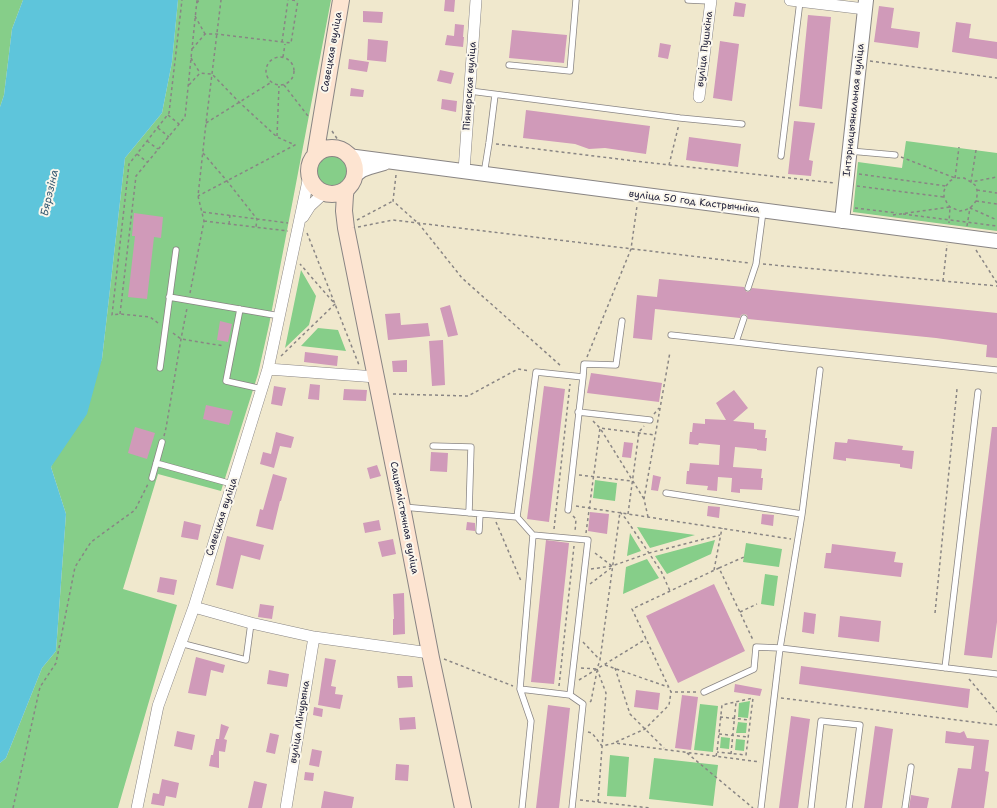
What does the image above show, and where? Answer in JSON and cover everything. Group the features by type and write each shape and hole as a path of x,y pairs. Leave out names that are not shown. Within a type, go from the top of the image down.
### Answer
{"main road":[{"name":"Савецкая вуліца","path":"315,156 341,0"},
{"name":"Савецкая вуліца","path":"324,105 324,119 329,136 343,151"},
{"path":"328,149 343,151 352,162 354,169 339,188 317,189 312,184 309,176 311,162 315,156 321,151 328,149"},
{"name":"Сацыялістычная вуліца","path":"339,188 352,225 370,376 402,507 430,656 462,808"}],"street":[{"name":"Піянерская вуліца","path":"464,171 476,0"},
{"name":"вуліца Пушкіна","path":"699,97 710,1"},
{"path":"795,1 865,5"},
{"name":"Інтэрнацыянальная вуліца","path":"842,221 865,5"},
{"name":"вуліца 50 год Кастрычніка","path":"343,151 394,167"},
{"name":"вуліца 50 год Кастрычніка","path":"339,188 370,167 464,171 997,241"},
{"name":"Савецкая вуліца","path":"301,229 309,176"},
{"name":"Савецкая вуліца","path":"137,808 158,706 194,606 268,369 293,255 301,229 310,206 339,188"},
{"path":"268,369 370,376"},
{"path":"194,606 251,622 314,637 430,656"},
{"name":"вуліца Мічурына","path":"286,808 314,637"}],"lane":[{"path":"509,65 570,71 576,0"},
{"path":"688,0 710,1"},
{"path":"781,156 795,1"},
{"path":"470,92 680,118 742,124"},
{"path":"484,174 495,95"},
{"path":"849,151 895,155"},
{"path":"748,288 756,264 763,211"},
{"path":"160,368 176,250"},
{"path":"169,297 280,316"},
{"path":"240,309 226,381 262,389"},
{"path":"736,342 744,318"},
{"path":"568,508 582,413 584,364 616,365 622,321"},
{"path":"671,335 997,370"},
{"path":"761,808 780,648 802,514 820,370"},
{"path":"517,517 536,372 583,377"},
{"path":"945,668 978,392"},
{"path":"582,413 650,420"},
{"path":"152,478 162,442"},
{"path":"433,446 471,447 469,513"},
{"path":"156,463 232,484"},
{"path":"666,493 802,514"},
{"path":"402,507 517,517 533,535 588,540 570,695"},
{"path":"479,531 480,514"},
{"path":"522,808 531,721 520,689 533,535"},
{"path":"180,643 246,660 251,622"},
{"path":"704,692 754,669 756,647 780,648 997,674"},
{"path":"520,689 570,695 583,704 572,808"},
{"path":"811,808 821,721 860,725 849,808"},
{"path":"905,808 911,767"}],"path":[{"path":"182,0 169,113 129,164 112,315 120,314 150,317 180,339 232,348"},
{"path":"120,314 136,176 185,117 195,16 198,0"},
{"path":"162,442 166,428 180,339 204,221 198,196 221,0"},
{"path":"282,42 288,0"},
{"path":"192,49 205,34 291,43 298,0 292,0"},
{"path":"195,16 205,34"},
{"path":"283,57 286,43"},
{"path":"283,57 291,62 293,66 293,76 288,83 284,85 274,85 267,79 265,70 266,65 273,58 283,57"},
{"path":"191,58 200,73"},
{"path":"859,59 997,78"},
{"path":"198,196 295,144 277,137 239,102 212,74 200,73"},
{"path":"188,86 200,73"},
{"path":"206,123 270,82"},
{"path":"277,137 279,86"},
{"path":"168,115 179,124"},
{"path":"669,165 680,118"},
{"path":"331,127 342,145 343,151"},
{"path":"158,128 169,137"},
{"path":"147,140 158,150"},
{"path":"489,143 669,165 846,184 944,197"},
{"path":"955,178 959,148"},
{"path":"971,182 976,150"},
{"path":"203,153 257,219 256,227"},
{"path":"137,154 147,162"},
{"path":"895,155 955,178 964,178 971,182 975,185 977,196 970,208 965,210 955,210 950,207 944,197 946,186 955,178"},
{"path":"393,201 394,167"},
{"path":"855,173 946,186"},
{"path":"971,182 997,177"},
{"path":"977,190 997,193"},
{"path":"976,200 997,204"},
{"path":"393,201 419,224 462,278 571,375 553,537"},
{"path":"352,225 393,201"},
{"path":"584,364 631,249 637,204"},
{"path":"887,216 950,207"},
{"path":"851,208 997,226"},
{"path":"970,208 997,220"},
{"path":"203,212 257,219 301,229"},
{"path":"229,224 230,216"},
{"path":"352,225 393,220 756,264 997,286"},
{"path":"204,221 256,227 301,229"},
{"path":"301,229 370,376"},
{"path":"293,255 335,304"},
{"path":"268,369 335,304"},
{"path":"644,500 670,352"},
{"path":"394,394 468,396 518,368 536,372"},
{"path":"936,614 957,389"},
{"path":"628,514 639,432 661,406"},
{"path":"582,413 600,428 644,500 648,517"},
{"path":"600,428 656,435"},
{"path":"585,540 600,428"},
{"path":"572,474 632,481"},
{"path":"13,808 40,687 56,663 75,567 91,542 135,510 152,478"},
{"path":"568,508 589,508 620,512 797,540"},
{"path":"558,694 575,539 576,519 568,508"},
{"path":"620,512 649,553 670,591"},
{"path":"583,704 591,701 600,660 620,512"},
{"path":"493,516 528,598"},
{"path":"714,570 722,528"},
{"path":"584,570 612,566 649,553 720,535"},
{"path":"587,547 612,566"},
{"path":"602,746 615,743 644,729 668,705 670,692 632,609 744,556"},
{"path":"582,590 612,566"},
{"path":"719,568 756,647"},
{"path":"740,612 757,604"},
{"path":"577,635 600,660"},
{"path":"571,686 646,639"},
{"path":"430,656 437,656 520,689"},
{"path":"605,665 668,687"},
{"path":"573,667 597,669"},
{"path":"615,668 630,714 664,749"},
{"path":"597,669 606,693 598,802"},
{"path":"968,677 997,712"},
{"path":"670,692 704,692"},
{"path":"774,697 997,725"},
{"path":"716,756 722,705 752,698 746,755 717,752"},
{"path":"731,754 736,702"},
{"path":"720,718 750,720"},
{"path":"580,732 592,733 602,746"},
{"path":"719,734 748,737"},
{"path":"615,743 766,763"},
{"path":"686,752 753,808"},
{"path":"573,799 650,808"}],"green space":[{"path":"0,0 23,0 12,29 4,95 0,107"},
{"path":"178,0 331,0 269,325 258,374 221,491 158,474 123,589 177,605 118,808 0,808 0,763 6,758 42,668 56,651 66,514 51,467 102,359 125,158 162,113 172,62"},
{"path":"906,141 997,153 997,231 853,212 858,162 902,168"},
{"path":"336,154 345,159 349,165 349,179 345,185 336,190 328,190 319,185 315,179 314,168 319,159 325,155"},
{"path":"301,270 316,296 309,325 285,348"},
{"path":"318,328 338,330 346,351 301,346"},
{"path":"595,480 617,483 615,501 593,498"},
{"path":"637,527 695,535 650,548"},
{"path":"630,533 641,551 627,556"},
{"path":"715,540 711,554 667,574 655,556"},
{"path":"746,543 782,549 779,567 743,562"},
{"path":"647,559 659,578 623,594 626,567"},
{"path":"765,574 778,576 774,606 761,604"},
{"path":"750,701 748,718 738,717 739,703"},
{"path":"700,704 718,706 713,752 694,750"},
{"path":"738,722 747,723 746,733 736,733"},
{"path":"721,737 730,738 729,749 720,748"},
{"path":"736,739 745,740 744,751 735,750"},
{"path":"610,755 629,757 626,797 607,796"},
{"path":"654,758 718,765 713,806 649,799"}],"water":[{"name":"Бярэзіна","path":"23,0 178,0 172,62 162,113 125,158 102,359 87,414 51,467 66,514 56,651 42,668 6,758 0,763 0,107 4,95 12,29"}],"building":[{"path":"445,0 455,0 454,12 444,11"},
{"path":"735,2 746,4 744,17 733,16"},
{"path":"879,6 894,8 891,28 920,32 918,48 874,42"},
{"path":"363,11 383,12 382,23 363,22"},
{"path":"808,15 831,17 822,109 799,106"},
{"path":"956,22 971,24 969,38 997,42 997,59 952,52"},
{"path":"455,24 464,25 463,47 445,45 447,35 454,36"},
{"path":"512,30 567,35 564,63 509,58"},
{"path":"368,39 388,41 386,62 367,60"},
{"path":"720,41 739,44 732,101 713,98"},
{"path":"660,43 671,45 668,59 658,57"},
{"path":"349,59 369,62 367,72 348,69"},
{"path":"440,70 454,73 451,84 437,81"},
{"path":"351,88 364,90 363,97 350,96"},
{"path":"442,99 457,101 456,112 441,109"},
{"path":"526,110 650,126 646,154 605,148 589,149 575,144 523,138"},
{"path":"794,121 815,123 809,160 813,161 811,176 788,174"},
{"path":"689,137 741,144 738,167 686,160"},
{"path":"134,213 163,217 161,238 154,237 147,299 128,297 135,236 132,236"},
{"path":"659,279 744,287 747,292 752,288 997,313 997,358 986,357 987,345 936,338 748,319 747,315 744,314 741,315 740,318 655,309 652,340 633,338 637,295 657,297"},
{"path":"450,305 458,335 448,337 440,308"},
{"path":"400,313 401,325 428,323 430,336 388,340 385,314"},
{"path":"220,321 232,324 228,342 217,340"},
{"path":"443,340 445,385 432,386 429,341"},
{"path":"305,352 338,356 337,366 304,362"},
{"path":"407,360 407,372 393,372 392,361"},
{"path":"591,373 662,383 659,402 587,393"},
{"path":"310,384 320,385 319,400 308,399"},
{"path":"274,386 286,388 282,406 271,404"},
{"path":"544,386 565,389 549,522 527,519"},
{"path":"344,389 367,390 366,401 343,400"},
{"path":"734,390 748,408 733,421 754,423 754,429 766,430 765,438 767,438 766,451 735,447 733,467 762,469 762,490 740,489 740,493 731,492 732,478 718,477 717,491 707,490 708,486 686,484 687,471 689,471 690,463 719,465 720,445 699,443 698,445 689,444 690,432 692,432 693,423 705,424 705,419 726,420 716,403"},
{"path":"206,405 233,411 229,425 203,419"},
{"path":"135,427 155,433 147,459 128,453"},
{"path":"992,427 997,427 997,622 992,658 964,655"},
{"path":"276,432 294,437 291,448 280,446 274,468 260,464 263,452 271,454"},
{"path":"848,439 903,446 902,450 914,451 912,469 900,467 900,464 846,458 846,461 833,459 835,442 847,443"},
{"path":"624,442 633,443 631,458 622,457"},
{"path":"431,452 448,453 447,472 430,471"},
{"path":"377,465 381,476 370,479 367,468"},
{"path":"273,474 287,478 273,530 256,526 260,509 263,510"},
{"path":"653,475 661,477 658,491 651,490"},
{"path":"708,506 720,507 719,518 707,516"},
{"path":"590,512 609,514 607,534 588,531"},
{"path":"762,514 774,515 773,526 761,524"},
{"path":"379,520 381,530 365,533 363,523"},
{"path":"184,521 201,525 198,540 181,537"},
{"path":"467,522 475,523 475,531 466,530"},
{"path":"227,536 264,545 260,560 241,555 233,589 216,585"},
{"path":"393,539 396,554 382,557 378,542"},
{"path":"546,540 569,543 554,684 531,682"},
{"path":"832,544 896,552 894,562 903,563 901,577 824,568 826,553 831,553"},
{"path":"160,577 177,580 174,595 157,592"},
{"path":"714,584 745,651 678,683 646,616"},
{"path":"404,593 405,634 393,635 393,594"},
{"path":"260,604 274,606 272,619 258,617"},
{"path":"804,612 816,614 814,634 802,632"},
{"path":"840,616 881,621 879,642 838,637"},
{"path":"196,657 225,665 223,673 211,670 206,696 188,693"},
{"path":"325,658 336,660 331,686 336,687 335,694 343,695 340,709 318,705"},
{"path":"801,666 970,689 968,708 799,684"},
{"path":"269,670 289,674 287,687 267,684"},
{"path":"397,676 412,676 413,687 398,688"},
{"path":"735,684 762,689 760,696 734,692"},
{"path":"636,690 660,693 658,710 634,707"},
{"path":"682,695 698,697 691,750 675,748"},
{"path":"548,705 570,708 559,808 536,808"},
{"path":"314,707 323,709 322,717 313,715"},
{"path":"791,716 810,719 798,808 779,808"},
{"path":"415,717 416,729 400,730 399,718"},
{"path":"221,724 229,727 224,739 227,740 225,752 219,751 219,768 209,766 216,739 219,739"},
{"path":"875,726 893,729 882,808 864,808"},
{"path":"177,731 195,735 192,750 174,746"},
{"path":"946,731 960,733 964,731 967,738 989,740 985,771 989,772 984,808 951,808 958,768 971,769 974,746 945,743"},
{"path":"270,733 279,735 275,754 266,752"},
{"path":"312,749 322,751 319,767 309,765"},
{"path":"396,764 409,765 408,781 395,780"},
{"path":"305,772 314,773 313,781 304,780"},
{"path":"162,779 179,783 176,798 166,796 164,806 151,804 153,793 159,794"},
{"path":"254,781 267,784 262,808 248,808"},
{"path":"324,791 354,797 352,808 321,808"},
{"path":"911,795 929,798 927,808 909,808"}]}
